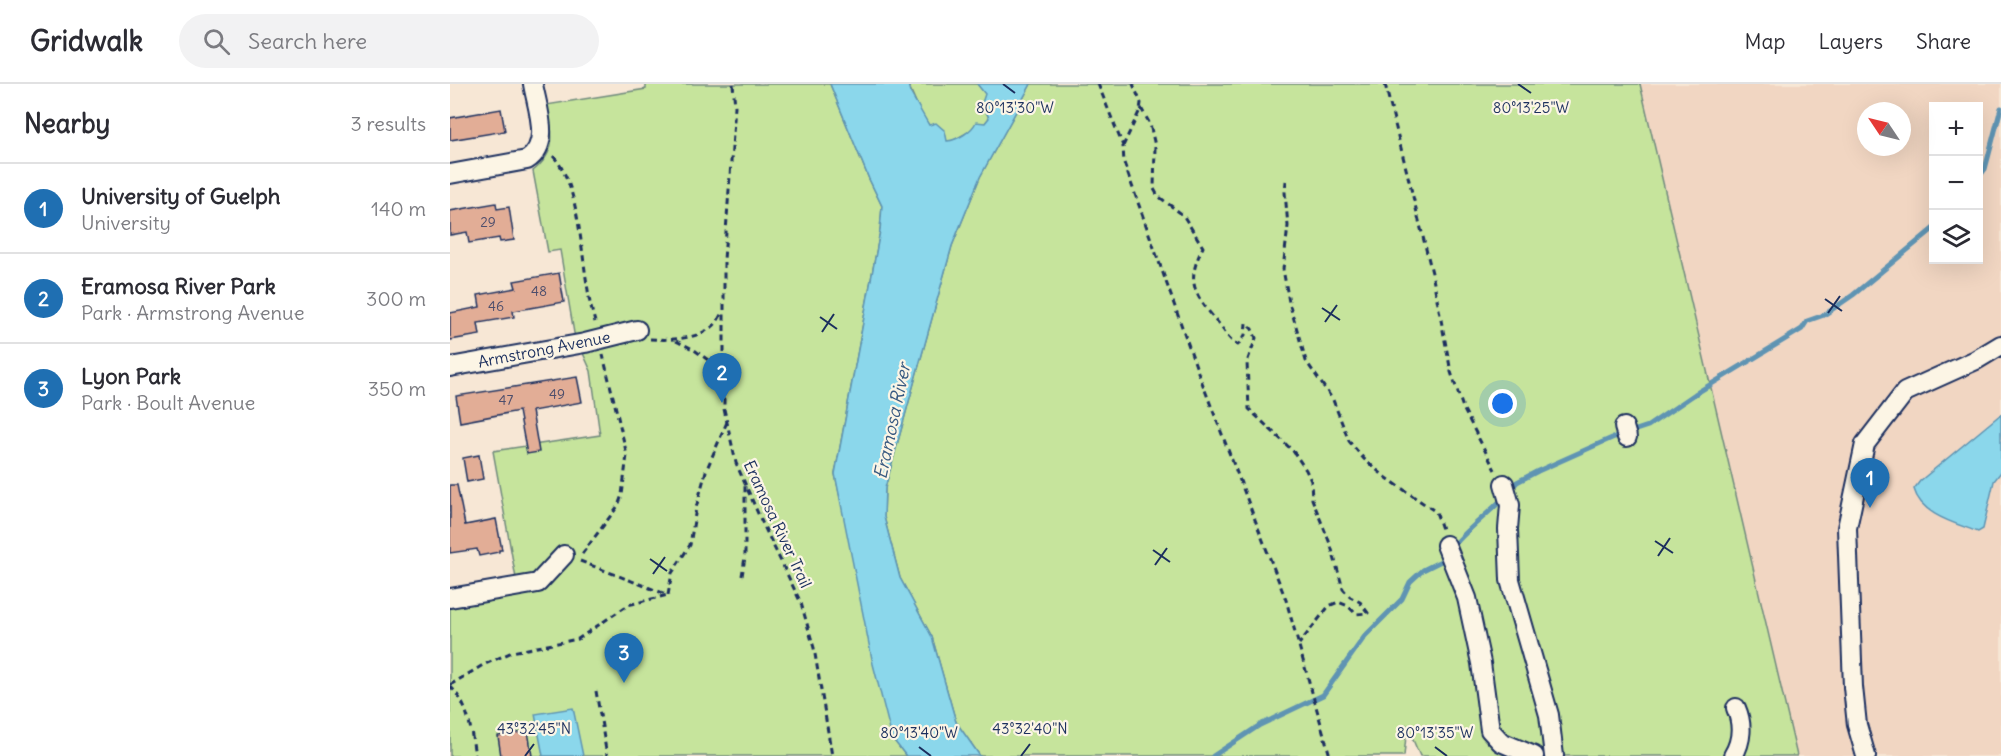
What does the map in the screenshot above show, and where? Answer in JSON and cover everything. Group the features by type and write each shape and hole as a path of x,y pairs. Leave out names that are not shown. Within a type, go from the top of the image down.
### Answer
{"street":[{"path":"450,174 527,160 534,155 540,147 541,125 533,84"},
{"name":"Armstrong Avenue","path":"450,367 599,340 637,330"},
{"path":"1866,756 1857,725 1853,687 1847,528 1865,444 1905,392 1976,360 2001,345"},
{"path":"1506,491 1510,515 1508,529 1510,580 1549,715 1554,756"},
{"path":"1449,551 1467,598 1481,663 1490,730 1500,742 1534,756"},
{"path":"450,598 538,583 564,555"},
{"path":"1733,756 1740,745 1740,718 1736,708"}],"path":[{"name":"Eramosa River Trail","path":"733,84 735,106 724,260 724,409 736,463 801,603 814,648 832,756"},
{"path":"1098,84 1123,146 1124,163 1198,372 1286,600 1330,756"},
{"path":"1133,84 1141,108 1150,124 1154,140 1154,189 1158,196 1183,215 1203,247 1194,271 1195,293 1228,339 1238,345 1245,335 1245,323 1252,329 1256,338 1247,363 1250,409 1293,451 1306,470 1311,481 1312,499 1331,546 1343,589 1368,613 1356,614 1348,606 1338,602 1329,606 1299,644"},
{"path":"1385,84 1432,273 1450,372 1463,408 1506,491"},
{"path":"1123,146 1141,108"},
{"path":"540,147 555,157 565,174 578,224 588,291 627,455 622,495 618,506 578,561 668,595"},
{"path":"1286,182 1288,226 1283,269 1289,303 1306,361 1333,400 1349,441 1364,459 1384,476 1436,512 1449,551"},
{"path":"637,330 646,338 675,340 714,326 724,309"},
{"path":"675,340 693,349 724,372"},
{"path":"668,595 672,573 690,545 696,508 706,471 727,422"},
{"path":"742,576 745,557 745,484"},
{"path":"475,756 467,712 459,695 450,685 483,665 512,652 578,639 628,605 668,595"},
{"path":"596,691 607,756"}],"shaded area":[{"path":"1640,84 2001,84 2001,756 1797,756"}],"green space":[{"path":"646,84 830,84 882,206 880,231 835,474 892,738 906,756 450,756 450,608 519,595 493,451 600,435 591,371 574,333 560,250 548,252 533,171 541,164 550,149 552,133 546,105 646,89"},
{"path":"908,84 977,84 986,94 982,103 989,118 985,123 952,141 947,141 922,116"},
{"path":"1031,84 1640,84 1797,756 1420,756 1407,726 1404,756 980,756 956,722 932,637 900,578 884,517 885,488 952,246 980,177"}],"water":[{"name":"Eramosa River","path":"830,84 908,84 910,92 929,125 936,123 945,131 947,141 964,134 976,122 985,123 989,118 982,103 985,94 977,84 1031,84 980,177 952,246 885,488 884,517 900,578 932,637 956,722 980,756 906,756 892,738 873,664 835,474 880,231 882,206"},
{"path":"2001,414 2001,472 1994,481 1983,529 1978,532 1931,512 1918,498 1914,489 1920,481"},
{"path":"573,708 583,756 543,756 535,714"}],"building":[{"path":"501,109 505,131 450,140 450,118"},
{"path":"496,203 497,209 509,207 514,240 500,242 499,238 469,243 467,232 450,235 450,211"},
{"path":"559,273 564,302 513,311 514,317 478,323 480,335 450,340 450,313 480,307 478,295 516,288 514,281"},
{"path":"577,377 582,402 532,411 539,452 527,454 519,411 460,422 456,396"},
{"path":"479,455 483,479 467,482 463,458"},
{"path":"450,485 457,485 465,525 496,519 502,550 479,556 477,549 450,553"},
{"path":"528,731 532,756 501,756 498,736"}],"waterway":[{"path":"1983,172 2001,108"},
{"path":"1510,490 1517,482 1538,471 1612,438 1648,426 1695,394 1802,329 1807,321 1824,315 1853,295 1929,232"},
{"path":"1451,549 1504,497"},
{"path":"1213,756 1260,725 1323,695 1365,636 1402,599 1410,582 1423,570 1441,561 1445,556"}],"place":[{"name":"Eramosa River Park","path":"722,403"},
{"name":"University of Guelph","path":"1870,508"},
{"name":"Lyon Park","path":"624,683"}]}
